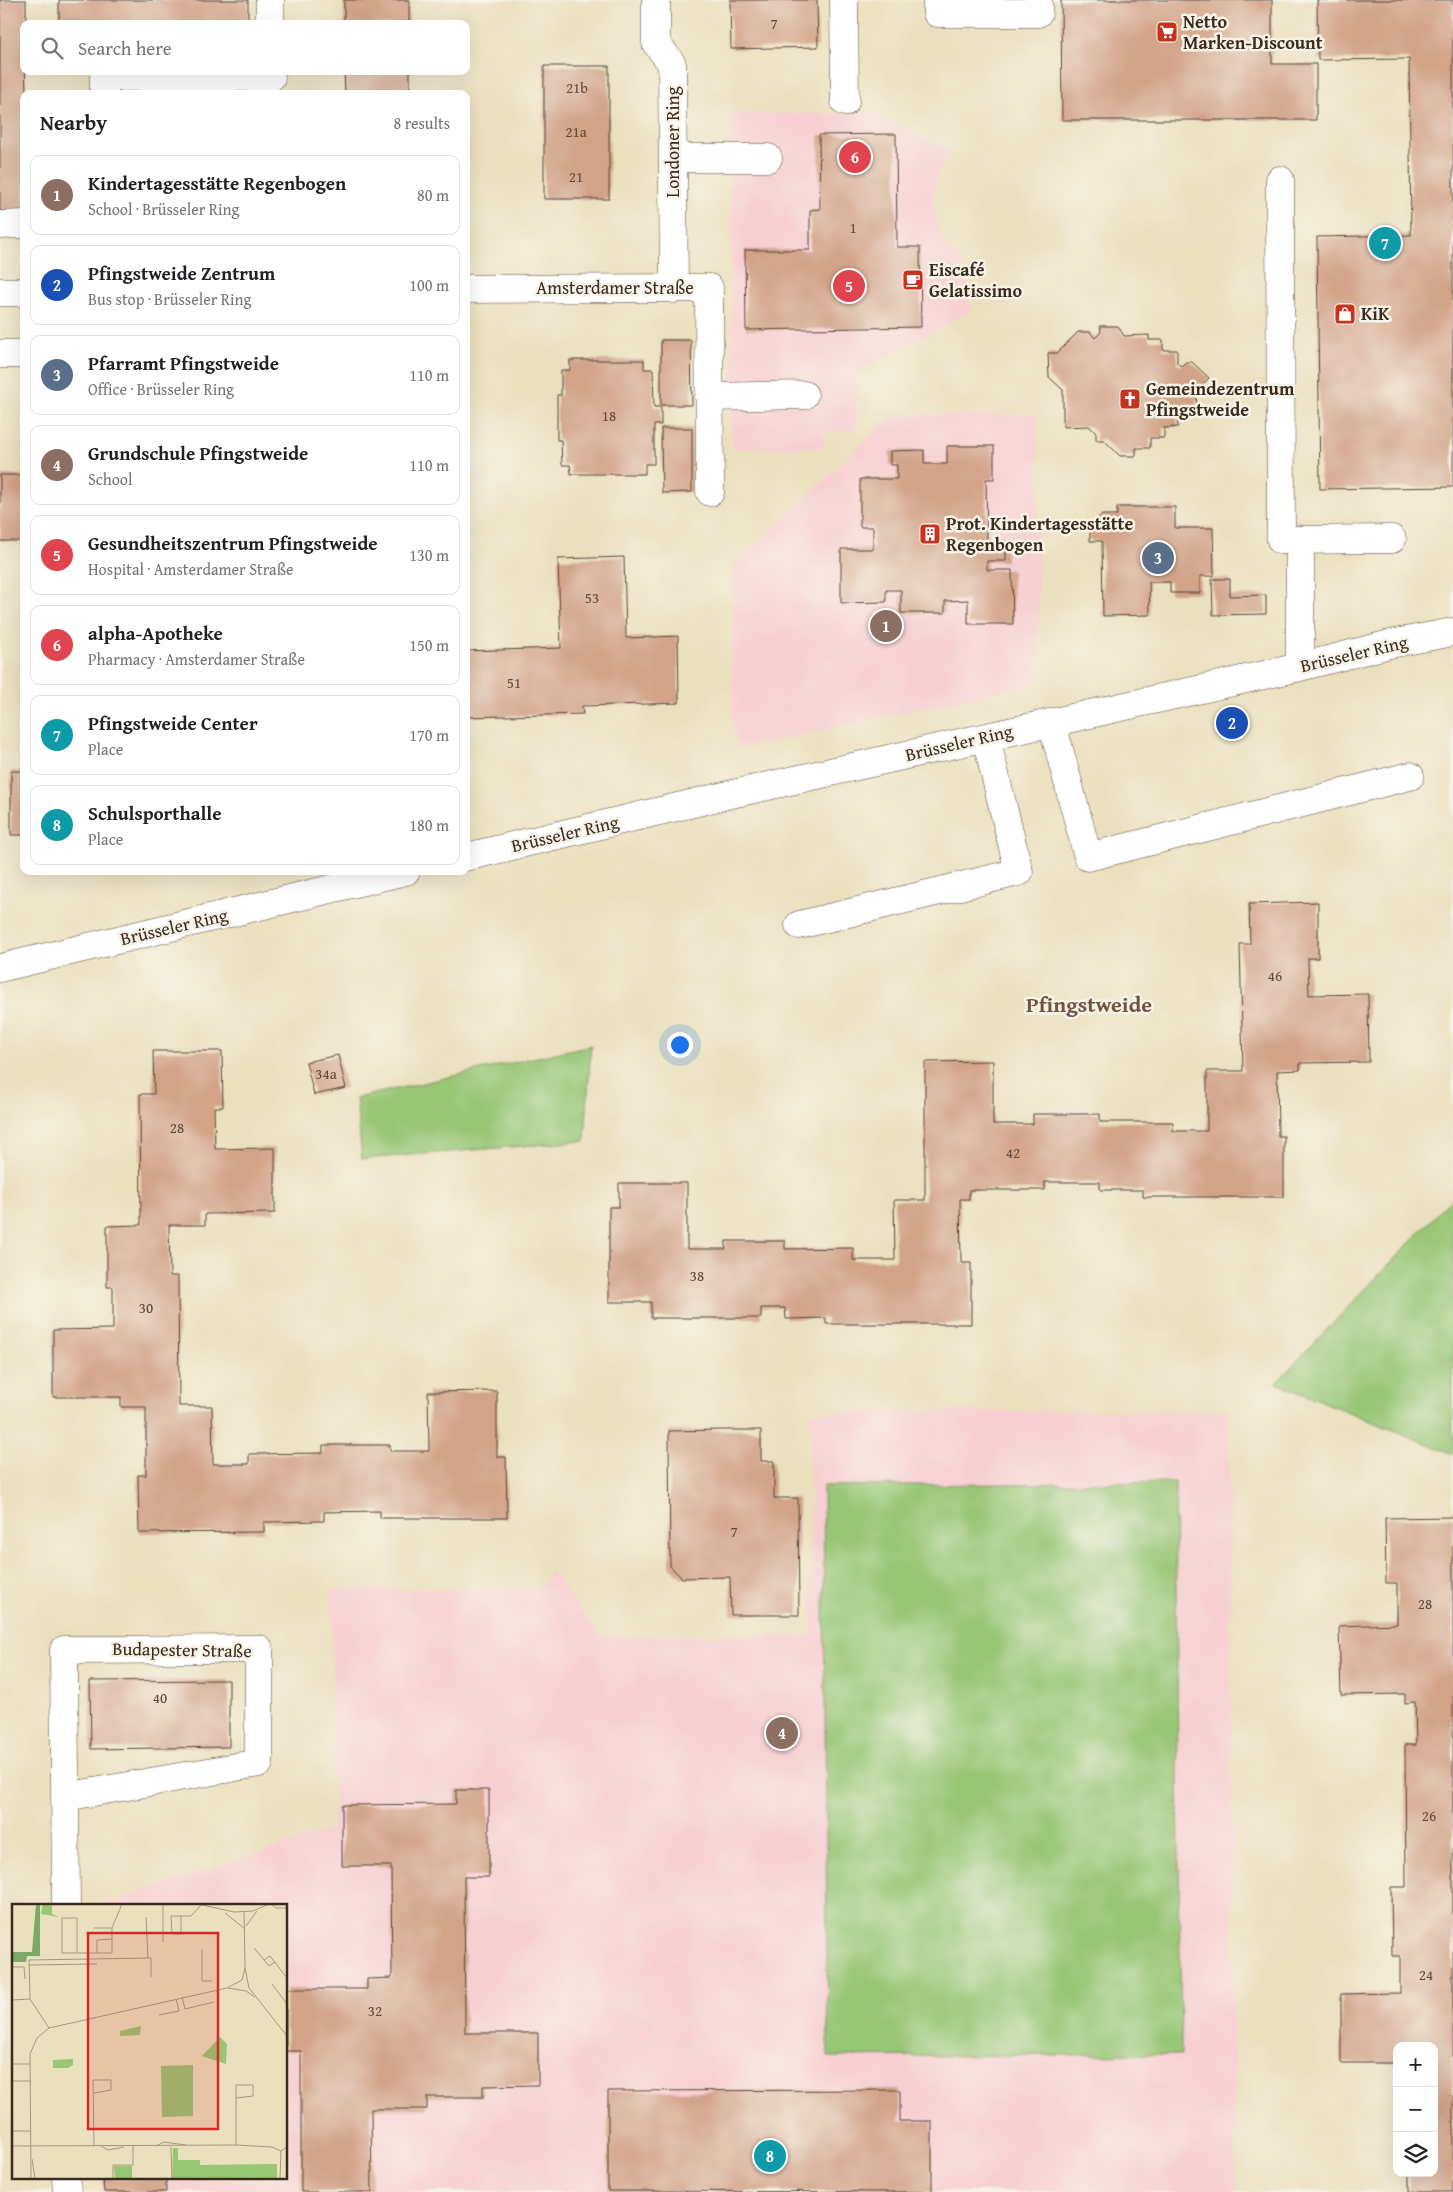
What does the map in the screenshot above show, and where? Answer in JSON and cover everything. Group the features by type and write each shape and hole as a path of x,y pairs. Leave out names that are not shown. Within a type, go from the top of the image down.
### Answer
{"street":[{"path":"270,0 270,20"},
{"name":"Londoner Ring","path":"656,0 656,43 672,64 674,288"},
{"path":"844,0 845,102"},
{"path":"936,0 937,13 1038,13 1038,0"},
{"path":"104,90 104,77 271,81"},
{"path":"673,158 768,158"},
{"path":"1280,180 1281,540 1392,539"},
{"path":"0,225 20,224"},
{"name":"Amsterdamer Straße","path":"470,288 709,288 710,492"},
{"path":"0,292 20,292"},
{"path":"0,354 20,354"},
{"path":"709,396 804,395"},
{"path":"1300,540 1300,666"},
{"name":"Brüsseler Ring","path":"470,856 1390,644 1453,632"},
{"path":"1052,723 1088,857 1410,776"},
{"path":"799,925 1019,872 986,738"},
{"name":"Brüsseler Ring","path":"0,968 389,875"},
{"name":"Budapester Straße","path":"65,1797 259,1763 260,1649 64,1650 65,1797 66,1904"}],"shaded area":[{"path":"873,113 949,150 939,171 933,198 936,224 946,245 963,263 973,310 856,373 856,431 823,431 824,448 732,448 730,114"},
{"path":"892,415 1038,415 1039,683 738,749 732,718 733,568"},
{"path":"1229,1410 1235,2192 102,2192 102,2180 288,2180 288,1904 103,1904 333,1829 332,1589 539,1589 551,1570 600,1636 811,1635 810,1412"}],"green space":[{"path":"591,1045 585,1141 362,1159 356,1098"},
{"path":"1453,1197 1453,1454 1276,1383"},
{"path":"1175,1482 1181,2054 828,2057 823,1486"}],"building":[{"path":"0,0 26,0 26,20 20,20 20,75 25,75 26,90 20,90 20,211 0,211"},
{"path":"59,0 248,0 248,20 59,20"},
{"path":"344,0 409,0 409,20 344,20"},
{"path":"730,0 817,0 818,47 731,49"},
{"name":"Netto Marken-Discount","path":"1061,0 1272,0 1272,64 1316,64 1316,120 1062,120"},
{"path":"1317,0 1453,0 1453,487 1320,489 1317,237 1411,235 1409,59 1318,60"},
{"path":"544,66 609,66 609,199 544,199"},
{"path":"344,75 410,75 410,90 345,90"},
{"path":"896,134 897,247 920,247 921,327 746,330 745,250 810,250 810,210 820,209 819,135"},
{"name":"Gemeindezentrum Pfingstweide","path":"1100,326 1118,326 1124,336 1149,335 1149,340 1163,340 1163,350 1177,350 1177,363 1181,366 1186,362 1192,362 1209,378 1196,391 1197,411 1182,411 1177,416 1178,427 1164,428 1164,438 1150,438 1150,448 1136,448 1136,456 1120,456 1104,440 1096,440 1096,433 1089,426 1063,427 1063,390 1049,377 1048,353 1057,353 1078,332 1090,332 1095,338 1101,332"},
{"path":"661,340 691,340 692,405 661,405"},
{"path":"570,360 644,360 644,369 653,369 654,407 661,407 661,425 654,425 654,464 645,464 645,474 571,474 570,465 562,465 561,440 557,440 557,395 561,395 561,370 570,370"},
{"path":"661,428 692,428 692,492 662,493"},
{"name":"Prot. Kindertagesstätte Regenbogen","path":"947,446 994,446 994,479 986,479 987,541 1006,541 1006,561 987,561 987,570 1012,570 1013,624 968,624 968,600 945,601 945,613 901,613 901,590 886,590 886,602 841,603 841,549 873,549 873,527 860,527 860,479 897,479 897,465 890,465 890,451 924,450 924,464 947,464"},
{"path":"0,475 20,475 20,541 0,541"},
{"path":"1117,507 1175,507 1175,528 1213,528 1214,576 1200,576 1200,593 1170,593 1170,582 1149,582 1150,615 1103,616 1102,541 1090,541 1090,525 1102,515 1117,515"},
{"path":"624,557 626,638 678,636 679,703 582,706 583,714 470,717 470,651 561,648 558,559"},
{"path":"1212,579 1230,579 1230,596 1266,595 1266,614 1213,615"},
{"path":"11,771 20,771 20,835 11,835"},
{"path":"1318,902 1318,958 1308,958 1309,995 1368,994 1369,1062 1300,1063 1300,1070 1277,1071 1278,1136 1284,1136 1284,1197 1143,1197 1143,1190 1100,1190 1100,1182 1045,1182 1045,1190 969,1190 969,1199 960,1199 961,1263 971,1263 971,1324 826,1324 826,1318 786,1319 785,1308 761,1308 761,1318 651,1318 651,1302 609,1302 609,1207 619,1207 619,1183 687,1183 687,1249 726,1249 726,1241 785,1241 785,1249 853,1248 853,1260 895,1260 894,1200 925,1200 925,1062 993,1061 993,1124 1033,1124 1033,1114 1100,1114 1100,1122 1173,1122 1173,1131 1207,1131 1207,1071 1243,1071 1240,944 1250,944 1249,904"},
{"path":"153,1051 222,1051 223,1107 214,1107 215,1149 275,1148 275,1213 205,1214 205,1225 169,1225 170,1276 178,1276 179,1406 212,1406 213,1464 249,1464 249,1454 323,1453 323,1445 390,1445 390,1451 429,1451 428,1392 497,1391 497,1457 506,1457 507,1518 380,1518 380,1511 324,1512 324,1521 264,1522 264,1532 139,1533 138,1475 146,1475 146,1407 121,1407 121,1397 53,1397 53,1330 113,1329 113,1287 107,1287 107,1226 141,1225 140,1094 154,1094"},
{"path":"338,1055 346,1088 314,1095 306,1062"},
{"path":"761,1430 761,1461 774,1461 774,1498 798,1498 799,1615 731,1615 730,1577 682,1578 670,1566 669,1431"},
{"path":"1453,1517 1453,2192 1409,2192 1409,2177 1438,2177 1438,2042 1393,2042 1393,2063 1341,2063 1341,1994 1400,1993 1400,1956 1392,1956 1391,1887 1406,1887 1405,1745 1416,1745 1415,1702 1405,1703 1405,1694 1341,1695 1339,1626 1397,1624 1397,1583 1386,1583 1385,1518"},
{"path":"229,1680 229,1747 91,1749 90,1681"},
{"path":"456,1790 489,1790 489,1877 464,1877 465,2033 538,2033 538,2085 483,2086 483,2097 427,2097 427,2109 371,2109 372,2192 301,2192 301,2051 288,2051 288,1989 367,1989 367,1979 392,1978 391,1866 342,1866 342,1805 456,1804"},
{"path":"900,2090 900,2121 932,2121 932,2192 608,2191 608,2091"},
{"path":"103,2180 166,2180 166,2192 104,2192"}],"place":[{"name":"Netto Marken-Discount","path":"1167,32"},
{"name":"alpha-Apotheke","path":"855,157"},
{"name":"Pfingstweide Center","path":"1385,243"},
{"name":"Eiscafé Gelatissimo","path":"913,280"},
{"name":"Gesundheitszentrum Pfingstweide","path":"849,286"},
{"name":"KiK","path":"1345,314"},
{"name":"Gemeindezentrum Pfingstweide","path":"1130,399"},
{"name":"Prot. Kindertagesstätte Regenbogen","path":"930,534"},
{"name":"Pfarramt Pfingstweide","path":"1158,558"},
{"name":"Kindertagesstätte Regenbogen","path":"886,626"},
{"name":"Pfingstweide Zentrum","path":"1232,723"},
{"name":"Grundschule Pfingstweide","path":"782,1733"},
{"name":"Schulsporthalle","path":"770,2156"}],"district":[{"name":"Pfingstweide","path":"1089,1004"}]}
